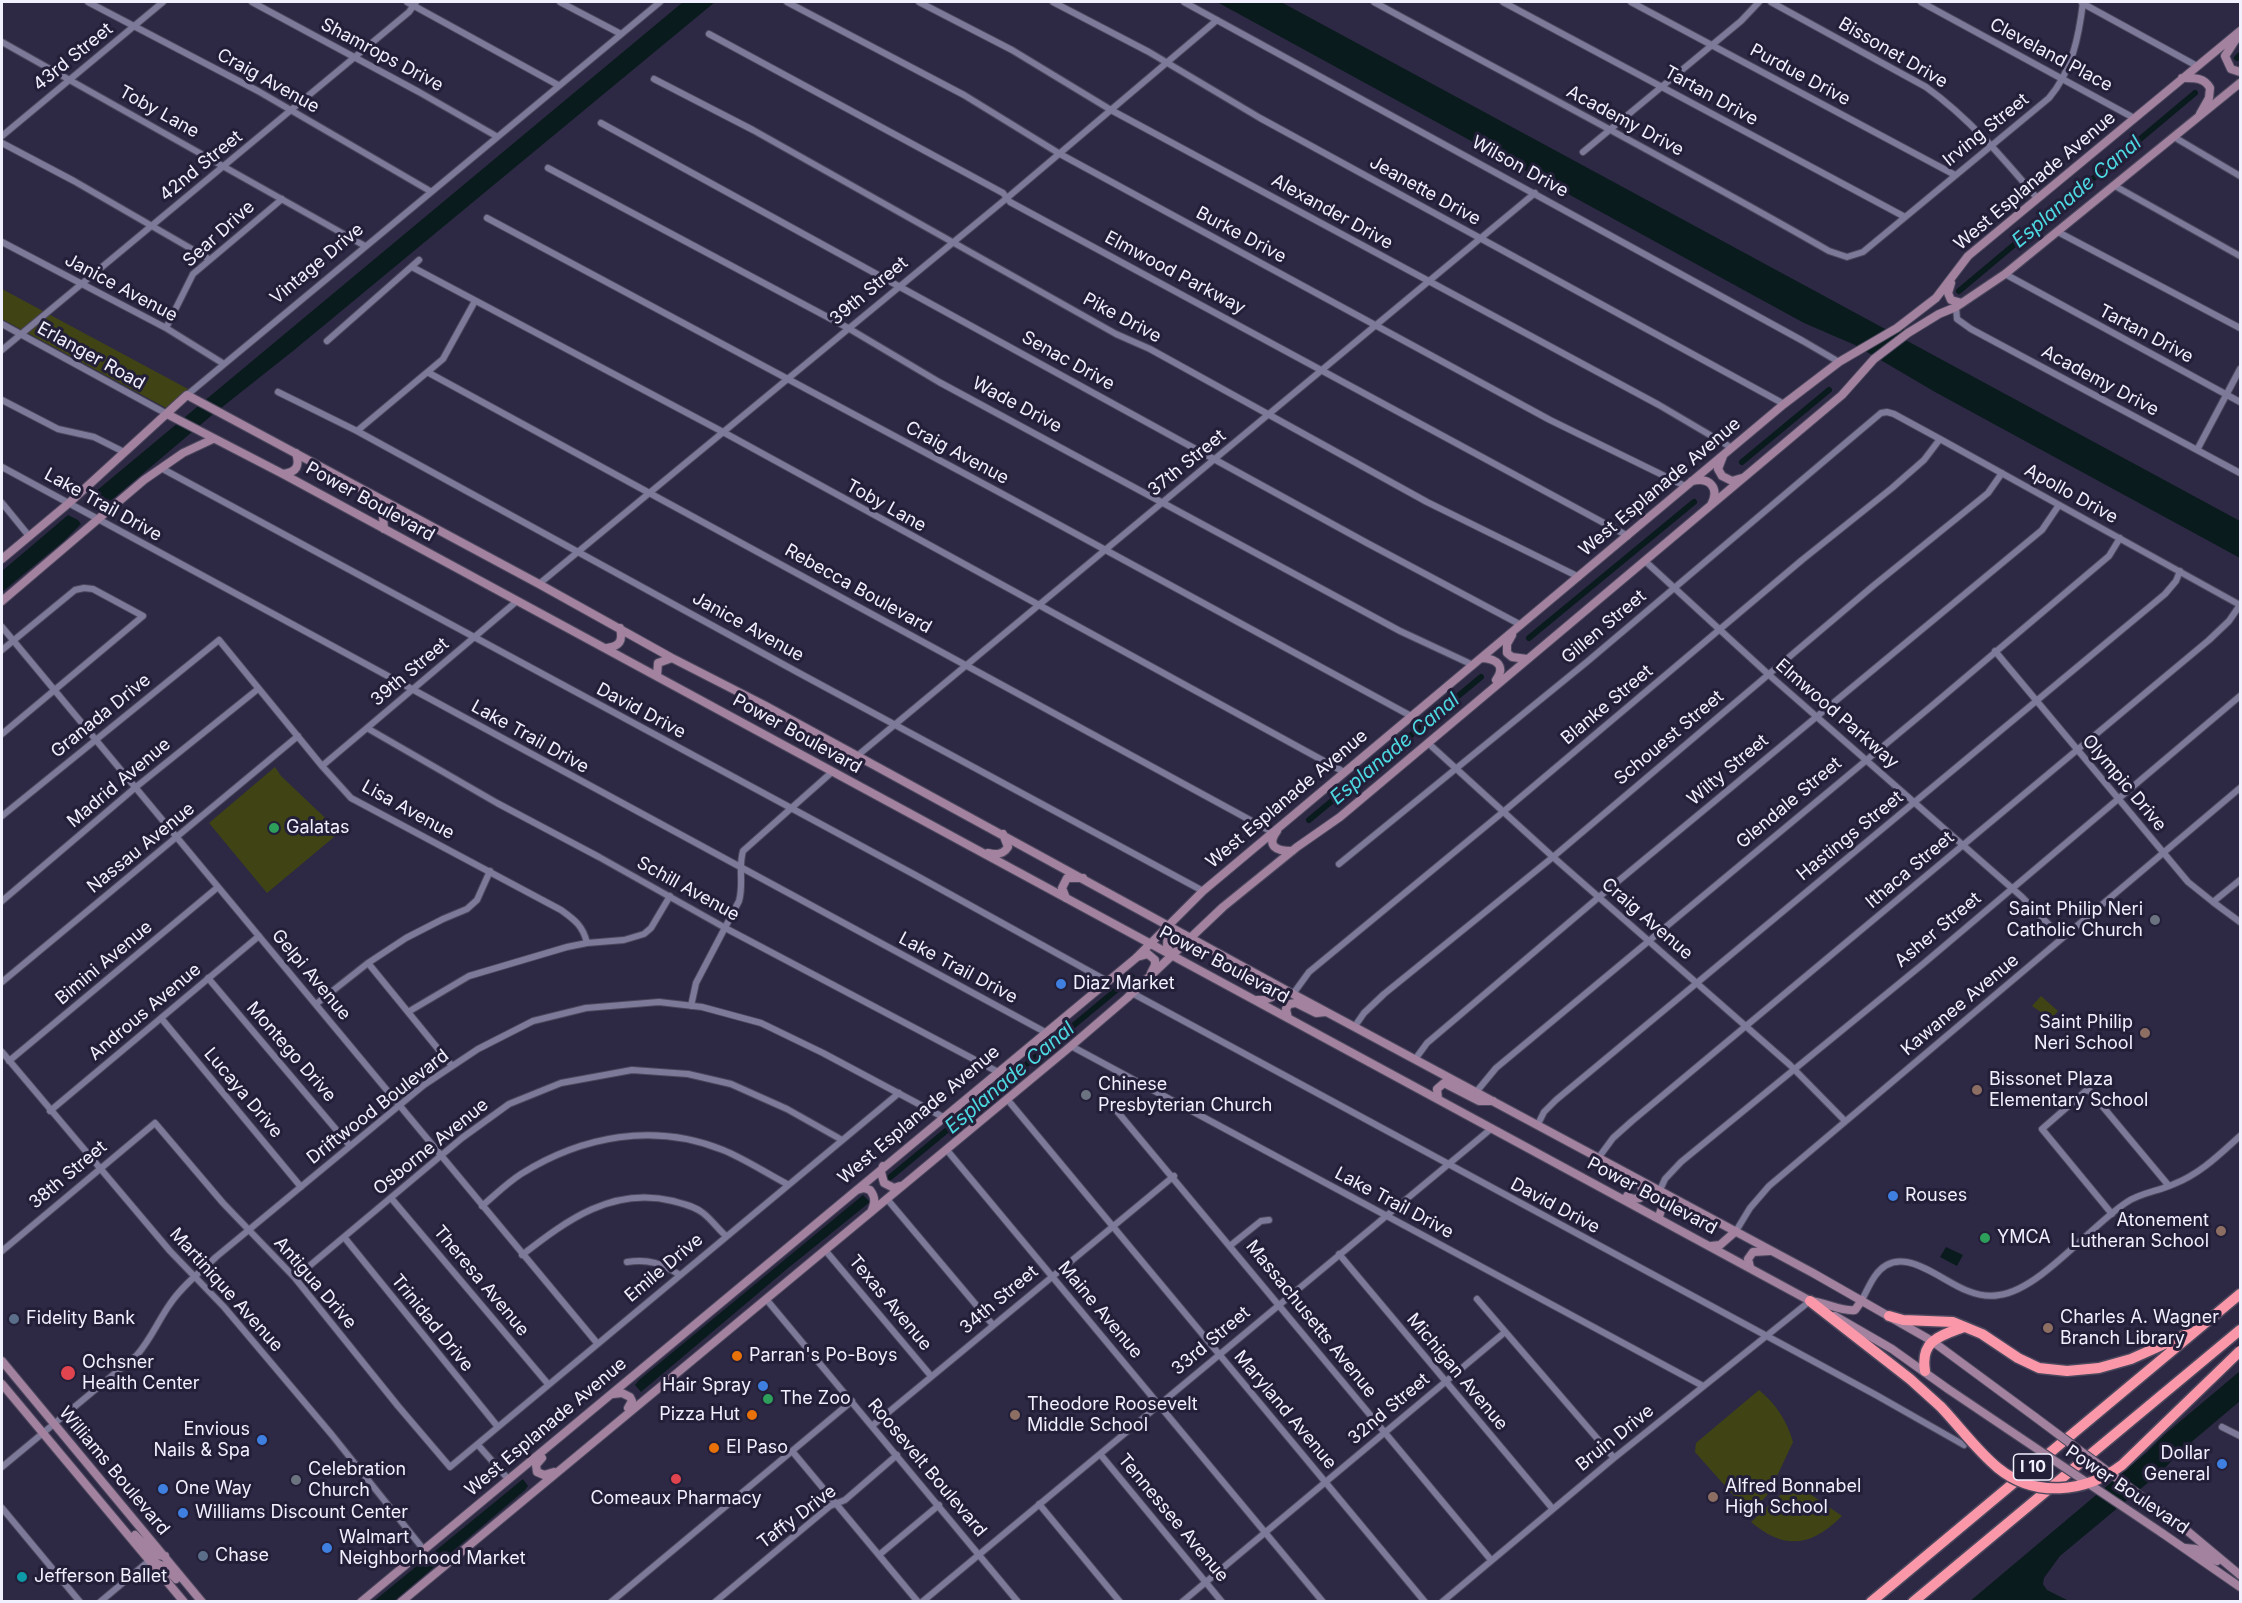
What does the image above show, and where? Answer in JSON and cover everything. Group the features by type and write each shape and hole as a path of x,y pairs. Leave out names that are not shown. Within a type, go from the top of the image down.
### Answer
{"highway":[{"name":"I 10","path":"1871,1602 2241,1294"},
{"path":"1810,1301 1910,1379 1941,1407 1984,1455 2011,1477 2040,1488 2079,1486 2101,1478 2121,1465 2241,1351"},
{"path":"1889,1316 1903,1320 1953,1322 1982,1334 2018,1358 2039,1368 2067,1371 2099,1368 2131,1359 2181,1335 2195,1332"},
{"path":"1925,1371 1925,1354 1932,1341 1939,1336 1965,1327"},
{"name":"I 10","path":"1913,1602 2241,1330"}],"main road":[{"name":"West Esplanade Avenue","path":"361,1602 1136,958 1203,891 1272,832 1784,404 1839,362 1898,328 1936,298 1968,256 2182,78 2241,33"},
{"path":"2241,33 2225,56 2231,69 2241,72"},
{"path":"2182,78 2203,80 2210,88 2209,98 2196,119"},
{"path":"401,1602 1071,1046 1132,993 1223,907 1292,851 1340,817 1746,477 1842,395 1874,359 1908,333 1959,305 2005,274 2240,85"},
{"path":"1954,274 1948,293 1951,300 1959,305"},
{"name":"Vintage Drive","path":"2,560 124,452 170,416 187,395"},
{"name":"Power Boulevard","path":"187,395 1862,1300 1932,1341 2185,1529 2241,1575"},
{"name":"Power Boulevard","path":"170,416 283,474 1750,1267 1892,1349 2241,1587"},
{"path":"2,601 161,468 200,443 213,439"},
{"path":"283,474 291,473 298,467 296,453"},
{"path":"1723,455 1718,469 1722,476 1732,481 1746,477"},
{"path":"1689,484 1706,480 1713,484 1714,499 1709,508"},
{"path":"384,529 383,517 392,511 400,510"},
{"path":"1518,627 1507,645 1507,653 1512,657 1527,660"},
{"path":"606,648 615,647 621,643 620,628"},
{"path":"1482,657 1498,661 1501,666 1501,673 1489,691"},
{"path":"657,676 658,663 672,658"},
{"path":"1283,823 1273,837 1273,844 1281,851 1292,851"},
{"path":"976,849 1002,854 1008,847 1003,834"},
{"path":"1066,898 1062,888 1067,878 1083,878"},
{"path":"1168,925 1167,947 1172,955"},
{"path":"1136,958 1148,954 1155,960 1155,965 1148,978"},
{"path":"1253,999 1272,998 1275,992 1274,987 1268,980"},
{"path":"1288,1018 1286,1009 1292,1003 1316,1012 1327,1012"},
{"path":"1438,1099 1437,1089 1444,1083 1479,1101 1494,1101"},
{"path":"884,1166 881,1172 884,1183 894,1188 903,1185"},
{"path":"1614,1194 1623,1194 1633,1199 1640,1198 1642,1186 1632,1175"},
{"path":"853,1191 864,1188 870,1190 875,1196 871,1212"},
{"path":"1659,1218 1660,1210 1665,1204 1684,1203"},
{"path":"1711,1246 1720,1245 1736,1231"},
{"path":"1750,1267 1748,1259 1753,1252 1773,1251"},
{"path":"1834,1306 1845,1302 1844,1291"},
{"path":"1810,1301 1824,1302 1847,1311 1855,1310 1862,1300"},
{"name":"Williams Boulevard","path":"2,1361 200,1599"},
{"name":"Williams Boulevard","path":"2,1384 184,1602"},
{"path":"611,1426 629,1408 632,1401 627,1394 612,1394"},
{"path":"559,1469 544,1475 536,1468 538,1462 577,1428 577,1422"},
{"path":"120,1525 155,1554 165,1556"},
{"path":"2185,1548 2196,1549 2218,1562 2223,1561"},
{"path":"150,1560 165,1567 200,1599"}],"street":[{"name":"Craig Avenue","path":"88,2 291,111 430,191"},
{"name":"43rd Street","path":"2,136 164,2"},
{"name":"Shamrops Drive","path":"252,2 496,136"},
{"path":"560,2 621,34"},
{"name":"Vintage Drive","path":"187,395 660,2"},
{"name":"Burke Drive","path":"787,2 963,95 1060,153 1550,420 1689,484"},
{"name":"Alexander Drive","path":"919,2 1012,50 1111,110 1659,405 1732,448"},
{"name":"Jeanette Drive","path":"1053,2 1167,63 1260,118 1784,404"},
{"name":"Wilson Drive","path":"1184,2 1839,362"},
{"name":"Academy Drive","path":"1374,2 1680,167 1828,251 1847,257 1863,252"},
{"name":"Tartan Drive","path":"1503,2 1905,217"},
{"name":"Purdue Drive","path":"1631,2 1955,175"},
{"path":"1583,152 1741,21 1759,2"},
{"name":"Bissonet Drive","path":"1771,2 1926,87 1969,121 2037,198"},
{"name":"Cleveland Place","path":"1921,2 2134,118"},
{"path":"2082,2 2197,66"},
{"name":"Irving Street","path":"1863,252 2049,98 2070,63 2078,35 2082,2"},
{"name":"42nd Street","path":"2,350 409,12 412,3"},
{"path":"412,3 558,85"},
{"name":"39th Street","path":"539,584 1007,198 1218,20"},
{"name":"Elmwood Parkway","path":"709,34 1003,193 1010,202 1628,536"},
{"name":"Toby Lane","path":"2,42 365,246"},
{"name":"Pike Drive","path":"654,79 753,130 1116,334 1150,349 1427,502 1579,577"},
{"name":"Senac Drive","path":"601,123 900,285 1518,627"},
{"path":"2175,138 2241,176"},
{"path":"2,143 209,259"},
{"name":"Wade Drive","path":"548,168 848,328 939,382 1400,631 1473,665"},
{"path":"2115,186 2241,256"},
{"name":"37th Street","path":"857,756 1535,193"},
{"name":"Sear Drive","path":"166,328 193,274 282,199"},
{"name":"Craig Avenue","path":"488,218 1411,716"},
{"path":"2058,232 2241,328"},
{"name":"Janice Avenue","path":"2,242 166,328 224,364"},
{"path":"327,341 330,336 419,261"},
{"name":"Toby Lane","path":"412,267 723,432 1037,606 1344,772"},
{"name":"Tartan Drive","path":"2005,274 2241,402"},
{"path":"357,431 443,360 475,301"},
{"name":"Academy Drive","path":"1959,305 1957,319 1971,329 2241,474"},
{"name":"Erlanger Road","path":"2,324 170,416"},
{"path":"2197,450 2241,369"},
{"name":"Rebecca Boulevard","path":"429,373 1272,832"},
{"name":"Janice Avenue","path":"278,392 357,431 1203,891"},
{"path":"2,400 58,429 94,437 124,452"},
{"name":"Apollo Drive","path":"1887,412 2241,605"},
{"name":"Gillen Street","path":"1339,864 1674,588 1872,420 1881,413 1887,412"},
{"name":"Blanke Street","path":"1293,994 1309,972 1892,488 1924,460 1940,439"},
{"name":"Lake Trail Drive","path":"2,467 1045,1032"},
{"name":"David Drive","path":"161,468 1107,981"},
{"name":"Schouest Street","path":"1354,1026 1384,994 1553,857 1768,674 1988,493 2002,473"},
{"path":"2,503 29,536"},
{"name":"Wilty Street","path":"1416,1058 1427,1043 1599,897 2042,530 2060,505"},
{"name":"Glendale Street","path":"1477,1091 1496,1068 2109,556 2120,538"},
{"name":"Elmwood Parkway","path":"1645,561 1816,717 2012,887 2062,938"},
{"name":"Hastings Street","path":"1538,1124 1544,1112 1556,1100 2165,594 2176,581 2180,571"},
{"path":"2,651 75,590 93,589 143,616 2,734"},
{"name":"39th Street","path":"322,766 517,601"},
{"name":"Ithaca Street","path":"1599,1157 1613,1138 1632,1121 2209,640 2229,621 2241,605"},
{"name":"Gelpi Avenue","path":"2,627 597,1343"},
{"name":"Lisa Avenue","path":"219,640 351,798 569,915 584,929 587,943"},
{"name":"Granada Drive","path":"2,816 219,640"},
{"name":"Olympic Drive","path":"1995,651 2188,882 2241,922"},
{"name":"Madrid Avenue","path":"2,901 136,787 258,689"},
{"name":"Asher Street","path":"1660,1190 1665,1179 1681,1162 1923,964 2241,696"},
{"name":"Schill Avenue","path":"367,728 497,803 833,986 998,1072"},
{"name":"Nassau Avenue","path":"2,981 298,736"},
{"name":"Craig Avenue","path":"1428,743 1553,857 1794,1069 1845,1121"},
{"path":"691,1006 696,983 743,889 740,860 747,847 832,772"},
{"name":"Kawanee Avenue","path":"1736,1231 1769,1186 2241,788"},
{"path":"316,1004 368,963 406,938 468,909 477,900 490,871"},
{"path":"2213,902 2241,880"},
{"name":"Bimini Avenue","path":"9,1061 218,887"},
{"path":"408,1012 469,976 567,947 624,940 644,934 655,922 670,896"},
{"name":"Androus Avenue","path":"50,1111 259,936"},
{"path":"368,963 452,1066"},
{"name":"Montego Drive","path":"208,978 350,1146"},
{"name":"David Drive","path":"1132,993 1876,1395 1964,1445"},
{"name":"Driftwood Boulevard","path":"43,1434 137,1355 150,1339 170,1304 196,1276 249,1231 400,1105 452,1066 478,1049 532,1021 586,1008 659,1002 691,1006 760,1023 824,1053 943,1117"},
{"name":"Lucaya Drive","path":"160,1018 302,1187"},
{"name":"Lake Trail Drive","path":"1071,1046 1703,1386"},
{"name":"Martinique Avenue","path":"2,1053 170,1251 224,1307 326,1427 424,1550"},
{"name":"Osborne Avenue","path":"295,1278 441,1156 509,1104 561,1083 632,1070 688,1074 731,1084 787,1109 842,1140"},
{"path":"2112,1214 2042,1129 2088,1089 2169,1186"},
{"name":"Emile Drive","path":"450,1467 898,1093"},
{"name":"Massachusetts Avenue","path":"1106,1098 1174,1176 1491,1560"},
{"name":"Maryland Avenue","path":"1007,1099 1425,1602"},
{"name":"38th Street","path":"2,1251 154,1123"},
{"name":"Antigua Drive","path":"154,1123 249,1231 295,1278 450,1467"},
{"name":"33rd Street","path":"920,1602 1492,1128"},
{"path":"482,1206 519,1175 550,1158 582,1144 641,1134 694,1140 724,1150 787,1185"},
{"path":"1862,1300 1876,1274 1886,1266 1898,1261 1909,1262 1923,1268 1969,1292 1988,1296 2018,1290 2128,1201 2189,1177 2206,1166 2241,1136"},
{"name":"Maine Avenue","path":"946,1149 1323,1602"},
{"name":"34th Street","path":"873,1425 1174,1176"},
{"name":"Theresa Avenue","path":"391,1198 548,1384"},
{"path":"522,1255 561,1225 582,1213 606,1203 635,1198 662,1198 690,1205 702,1212 726,1236"},
{"path":"887,1199 993,1325"},
{"path":"1231,1245 1261,1221 1269,1220"},
{"name":"Trinidad Drive","path":"344,1237 498,1427"},
{"name":"Texas Avenue","path":"825,1250 932,1376"},
{"name":"Michigan Avenue","path":"1339,1254 1552,1508"},
{"path":"627,1262 661,1263 680,1275"},
{"name":"Roosevelt Boulevard","path":"766,1299 1018,1602"},
{"path":"1477,1299 1614,1458"},
{"name":"Bruin Drive","path":"1442,1602 1552,1508 1810,1301"},
{"name":"32nd Street","path":"1182,1602 1505,1332"},
{"path":"612,1601 852,1401"},
{"path":"2222,1427 2241,1436"},
{"path":"2,1467 43,1434"},
{"path":"478,1445 509,1480"},
{"path":"792,1451 920,1602"},
{"name":"Tennessee Avenue","path":"1100,1454 1222,1602"},
{"name":"Taffy Drive","path":"715,1602 836,1503 845,1500 897,1455"},
{"path":"1039,1504 1120,1602"},
{"path":"879,1555 939,1505"},
{"path":"2,1508 80,1602"},
{"path":"100,1602 150,1560"}],"green space":[{"path":"2,289 188,389 168,409 2,319"},
{"name":"Galatas","path":"275,767 281,776 340,832 267,893 209,823"},
{"path":"2041,996 2058,1011 2051,1019 2032,1006"},
{"path":"1759,1390 1780,1413 1793,1442 1769,1493 1750,1514 1695,1452 1696,1443"},
{"path":"1791,1485 1797,1485 1842,1516 1820,1534 1798,1541 1775,1538 1751,1522"}],"shaded area":[{"path":"683,2 715,2 114,498 97,510 86,504 89,497"},
{"path":"1217,2 1281,2 2240,521 2240,558 1935,392 1855,345 1804,323"},
{"path":"68,515 81,524 2,592 2,571"},
{"path":"863,1195 870,1202 641,1392 635,1385 639,1380"},
{"path":"1946,1247 1963,1255 1957,1266 1940,1257"},
{"path":"2240,1371 2240,1401 2182,1450 2162,1471 2060,1556 2044,1578 2043,1584 2047,1590 2069,1601 1969,1602 2146,1453"},
{"path":"523,1479 528,1486 525,1490 394,1601 374,1601"}],"waterway":[{"name":"Esplanade Canal","path":"2237,58 2240,55"},
{"name":"Esplanade Canal","path":"1959,291 2195,93"},
{"name":"Esplanade Canal","path":"1890,339 1902,331"},
{"name":"Esplanade Canal","path":"1742,462 1829,390"},
{"name":"Esplanade Canal","path":"1529,638 1694,502"},
{"name":"Esplanade Canal","path":"1309,820 1481,677"},
{"name":"Esplanade Canal","path":"888,1179 1132,977"}],"place":[{"name":"Galatas","path":"274,828"},
{"name":"Saint Philip Neri Catholic Church","path":"2155,920"},
{"name":"Diaz Market","path":"1061,984"},
{"name":"Saint Philip Neri School","path":"2145,1033"},
{"name":"Bissonet Plaza Elementary School","path":"1977,1090"},
{"name":"Chinese Presbyterian Church","path":"1086,1095"},
{"name":"Rouses","path":"1893,1196"},
{"name":"Atonement Lutheran School","path":"2221,1231"},
{"name":"YMCA","path":"1985,1238"},
{"name":"Fidelity Bank","path":"14,1319"},
{"name":"Charles A. Wagner Branch Library","path":"2048,1328"},
{"name":"Parran's Po-Boys","path":"737,1356"},
{"name":"Ochsner Health Center","path":"68,1373"},
{"name":"Hair Spray","path":"763,1386"},
{"name":"The Zoo","path":"768,1399"},
{"name":"Pizza Hut","path":"752,1415"},
{"name":"Theodore Roosevelt Middle School","path":"1015,1415"},
{"name":"Envious Nails & Spa","path":"262,1440"},
{"name":"El Paso","path":"714,1448"},
{"name":"Dollar General","path":"2222,1464"},
{"name":"Comeaux Pharmacy","path":"676,1479"},
{"name":"Celebration Church","path":"296,1480"},
{"name":"One Way","path":"163,1489"},
{"name":"Alfred Bonnabel High School","path":"1713,1497"},
{"name":"Williams Discount Center","path":"183,1513"},
{"name":"Walmart Neighborhood Market","path":"327,1548"},
{"name":"Chase","path":"203,1556"},
{"name":"Jefferson Ballet","path":"22,1577"}]}
